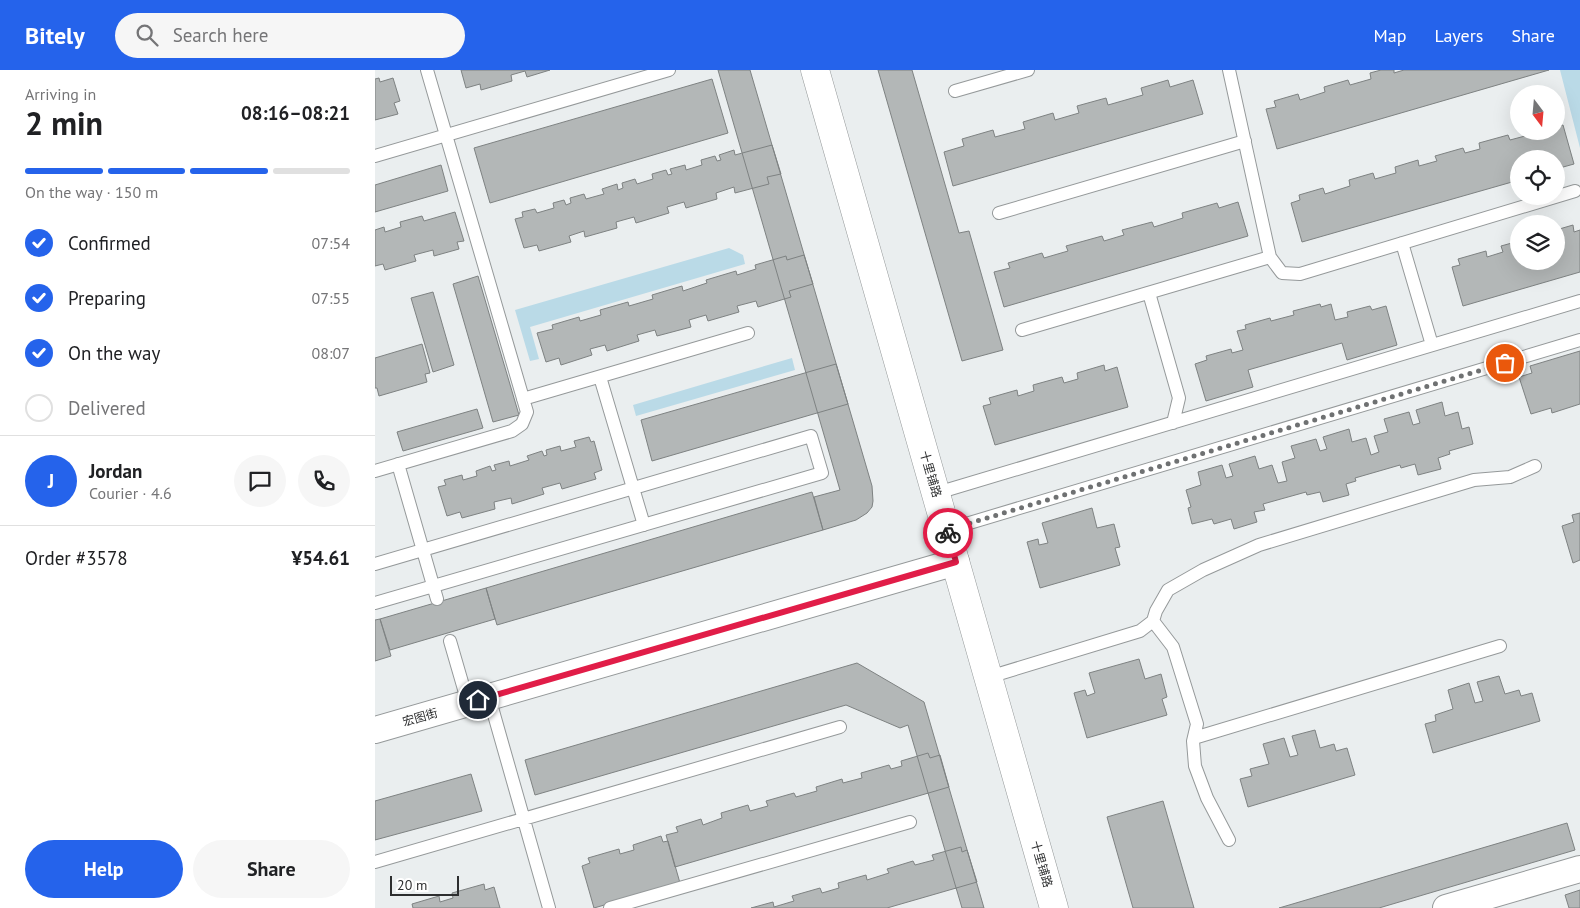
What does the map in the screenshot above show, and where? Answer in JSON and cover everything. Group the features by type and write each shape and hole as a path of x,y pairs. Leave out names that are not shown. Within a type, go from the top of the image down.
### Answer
{"street":[{"name":"十里铺路","path":"815,70 1054,908"},
{"name":"宏图街","path":"375,730 956,562"},
{"path":"1446,908 1580,869"}],"lane":[{"path":"375,471 512,430 522,424 527,412 427,70"},
{"path":"375,156 669,70"},
{"path":"955,91 1027,70"},
{"path":"1229,70 1271,257 1282,273 1300,274 1575,192"},
{"path":"999,214 1245,141"},
{"path":"1402,243 1432,345"},
{"path":"1022,330 1271,257"},
{"path":"1149,293 1179,398 1173,423"},
{"path":"937,493 1580,301"},
{"path":"523,400 748,333"},
{"path":"947,530 1580,340"},
{"path":"600,377 644,525"},
{"path":"375,564 811,436 822,473 644,525 435,592 375,603"},
{"path":"398,464 435,592"},
{"path":"989,677 1140,631 1153,621 1155,611 1168,590 1203,570 1259,545 1475,480 1510,477 1535,466"},
{"path":"1153,621 1173,647 1197,724 1193,755 1195,766 1207,798 1229,840"},
{"path":"450,641 478,700 523,819 549,908"},
{"path":"1194,738 1500,646"},
{"path":"375,862 841,727"},
{"path":"610,908 910,822"}],"shaded area":[{"path":"1560,70 1580,70 1580,148 1565,85"},
{"path":"729,248 743,255 745,264 530,327 539,359 530,361 515,310"},
{"path":"792,358 795,370 636,416 633,405"}],"building":[{"path":"461,70 550,70 527,77 525,71 511,75 512,81 481,90 480,84 466,88"},
{"path":"718,70 750,70 872,486 872,507 867,513 856,520 823,530 814,497 840,490"},
{"path":"878,70 912,70 959,233 969,231 1003,350 962,361"},
{"path":"1381,70 1394,70 1394,73 1404,70 1549,70 1277,149 1266,109 1276,107 1274,101 1298,94 1300,100 1325,92 1324,87 1348,80 1350,85 1371,79 1370,73"},
{"path":"379,78 380,82 393,78 400,101 394,103 398,114 375,120 375,79"},
{"path":"712,79 728,133 490,203 474,148"},
{"path":"1168,80 1170,87 1193,80 1203,114 953,186 944,152 964,146 962,139 993,130 995,137 1025,129 1023,122 1053,113 1055,120 1079,113 1077,106 1106,98 1108,105 1143,95 1141,88"},
{"path":"1565,132 1574,164 1565,166 1565,150 1510,150 1510,183 1302,242 1291,203 1300,200 1299,195 1323,188 1325,194 1350,186 1349,180 1373,173 1375,179 1396,173 1395,167 1418,160 1419,166 1437,161 1435,156 1463,148 1465,153 1480,149 1479,143 1508,135 1510,140 1565,140"},
{"path":"772,145 781,174 767,177 769,184 735,193 734,187 716,193 717,199 686,208 684,202 667,207 669,213 636,223 634,217 616,222 617,228 585,237 584,231 569,236 571,242 539,251 537,245 524,248 515,219 523,217 522,212 535,209 537,213 554,208 553,203 564,200 566,205 571,203 570,198 584,194 586,199 604,194 602,189 617,184 618,190 623,188 622,183 635,179 637,184 653,179 652,174 666,170 668,175 672,174 670,169 685,165 686,170 702,165 701,160 715,156 717,161 721,160 719,155 734,150 735,155"},
{"path":"441,165 448,191 375,212 375,185"},
{"path":"1238,202 1248,236 1004,307 994,272 1010,268 1008,263 1042,253 1044,258 1068,251 1066,246 1102,236 1104,241 1124,235 1122,230 1152,222 1154,227 1183,218 1182,213 1217,203 1219,208"},
{"path":"455,212 464,241 457,242 459,249 434,256 433,250 414,255 416,261 385,270 383,264 375,266 375,230 384,227 385,232 401,227 400,222 422,216 424,221"},
{"path":"1573,225 1574,232 1580,230 1580,272 1463,306 1452,267 1460,265 1458,259 1486,251 1487,257 1503,252 1501,246 1510,244 1510,270 1565,270 1565,227"},
{"path":"804,255 813,284 789,291 791,297 758,307 756,301 737,306 739,312 708,321 706,315 689,320 691,327 657,336 655,330 637,335 639,341 607,351 605,345 590,349 592,355 561,365 559,358 546,362 537,333 553,329 552,325 579,317 580,321 601,315 600,310 628,302 629,306 653,299 652,295 682,286 683,291 707,283 706,280 736,271 737,275 756,269 755,265 786,256 787,260"},
{"path":"478,276 519,415 493,422 453,284"},
{"path":"433,292 454,365 433,372 411,298"},
{"path":"1320,304 1321,307 1331,304 1335,320 1348,317 1347,312 1370,306 1372,310 1386,306 1397,345 1347,360 1342,343 1248,370 1253,387 1206,401 1195,364 1207,360 1206,356 1231,349 1232,353 1243,350 1237,331 1246,329 1245,325 1270,318 1271,321 1294,315 1293,311"},
{"path":"422,344 430,373 425,374 427,382 379,396 377,388 375,388 375,358"},
{"path":"1580,351 1580,404 1552,413 1551,408 1531,414 1519,377 1532,373 1530,366"},
{"path":"836,364 848,404 652,461 641,420"},
{"path":"1104,365 1105,371 1117,367 1128,407 995,445 983,406 991,404 989,398 1017,390 1018,396 1034,391 1033,385 1062,377 1064,383 1078,379 1077,373"},
{"path":"1442,402 1445,416 1458,412 1462,429 1469,427 1473,444 1449,451 1450,454 1438,458 1441,469 1418,475 1415,464 1401,468 1400,465 1355,478 1356,481 1346,484 1349,495 1323,502 1320,492 1307,495 1306,492 1263,504 1265,510 1254,512 1257,522 1234,529 1231,519 1214,524 1212,519 1192,524 1188,508 1191,507 1186,490 1201,485 1198,472 1222,465 1226,478 1233,476 1229,464 1255,456 1259,469 1272,465 1278,483 1287,481 1282,462 1295,458 1291,446 1316,439 1320,451 1327,449 1323,437 1349,429 1352,442 1366,438 1371,455 1379,452 1374,436 1388,432 1384,419 1409,412 1413,425 1420,423 1416,410"},
{"path":"477,409 483,428 403,451 397,432"},
{"path":"589,437 591,442 594,441 602,470 594,473 596,479 562,489 560,483 542,488 544,494 512,504 511,498 494,502 495,509 462,518 460,512 447,516 438,487 446,485 444,480 462,475 463,480 477,476 476,471 490,466 492,471 496,470 494,465 509,461 510,466 529,460 527,456 542,451 544,456 547,455 546,450 560,446 561,451 576,447 574,441"},
{"path":"812,492 823,530 497,625 486,588"},
{"path":"1092,508 1097,528 1114,524 1120,547 1115,548 1120,565 1040,588 1027,542 1038,539 1039,545 1048,543 1042,523"},
{"path":"1580,513 1580,560 1573,563 1562,526 1574,522 1572,515"},
{"path":"486,588 495,619 390,650 380,619"},
{"path":"380,619 391,656 375,661 375,620"},
{"path":"1139,659 1145,679 1161,674 1167,697 1162,699 1167,715 1087,738 1074,693 1085,690 1087,696 1095,693 1089,673"},
{"path":"857,663 924,702 984,908 962,908 908,725 900,728 846,705 535,795 525,760"},
{"path":"1499,676 1505,694 1519,690 1521,696 1532,693 1540,721 1433,753 1425,724 1436,721 1435,715 1453,709 1448,690 1469,683 1475,703 1483,701 1477,682"},
{"path":"1315,730 1320,748 1334,744 1336,751 1347,748 1355,775 1248,807 1240,779 1252,776 1250,769 1269,764 1263,744 1284,738 1290,757 1298,755 1292,736"},
{"path":"928,753 930,758 940,755 949,787 675,867 666,835 678,832 676,827 701,819 703,825 722,818 721,813 748,805 750,811 768,806 766,801 794,793 796,797 817,791 816,787 842,779 843,783 862,778 861,773 889,765 891,769 902,766 901,761"},
{"path":"471,774 482,811 375,840 375,801"},
{"path":"1163,801 1194,908 1133,908 1107,817"},
{"path":"1567,823 1575,850 1379,908 1279,908"},
{"path":"661,836 663,842 668,841 680,883 594,908 582,866 590,863 588,858 619,849 620,854 634,850 633,845"},
{"path":"961,847 962,852 967,850 977,882 887,908 751,908 773,902 774,907 794,901 792,896 820,888 822,893 839,888 838,883 866,875 867,880 889,873 887,869 913,861 915,865 934,860 932,855"},
{"path":"484,884 485,890 494,887 500,908 413,908 412,904 439,896 440,902 453,898 452,893"},
{"path":"1580,890 1580,908 1569,908 1565,895"}],"way so far":[{"path":"948,533 947,530 1505,363"}],"route":[{"path":"478,700 956,562 948,533"}]}
